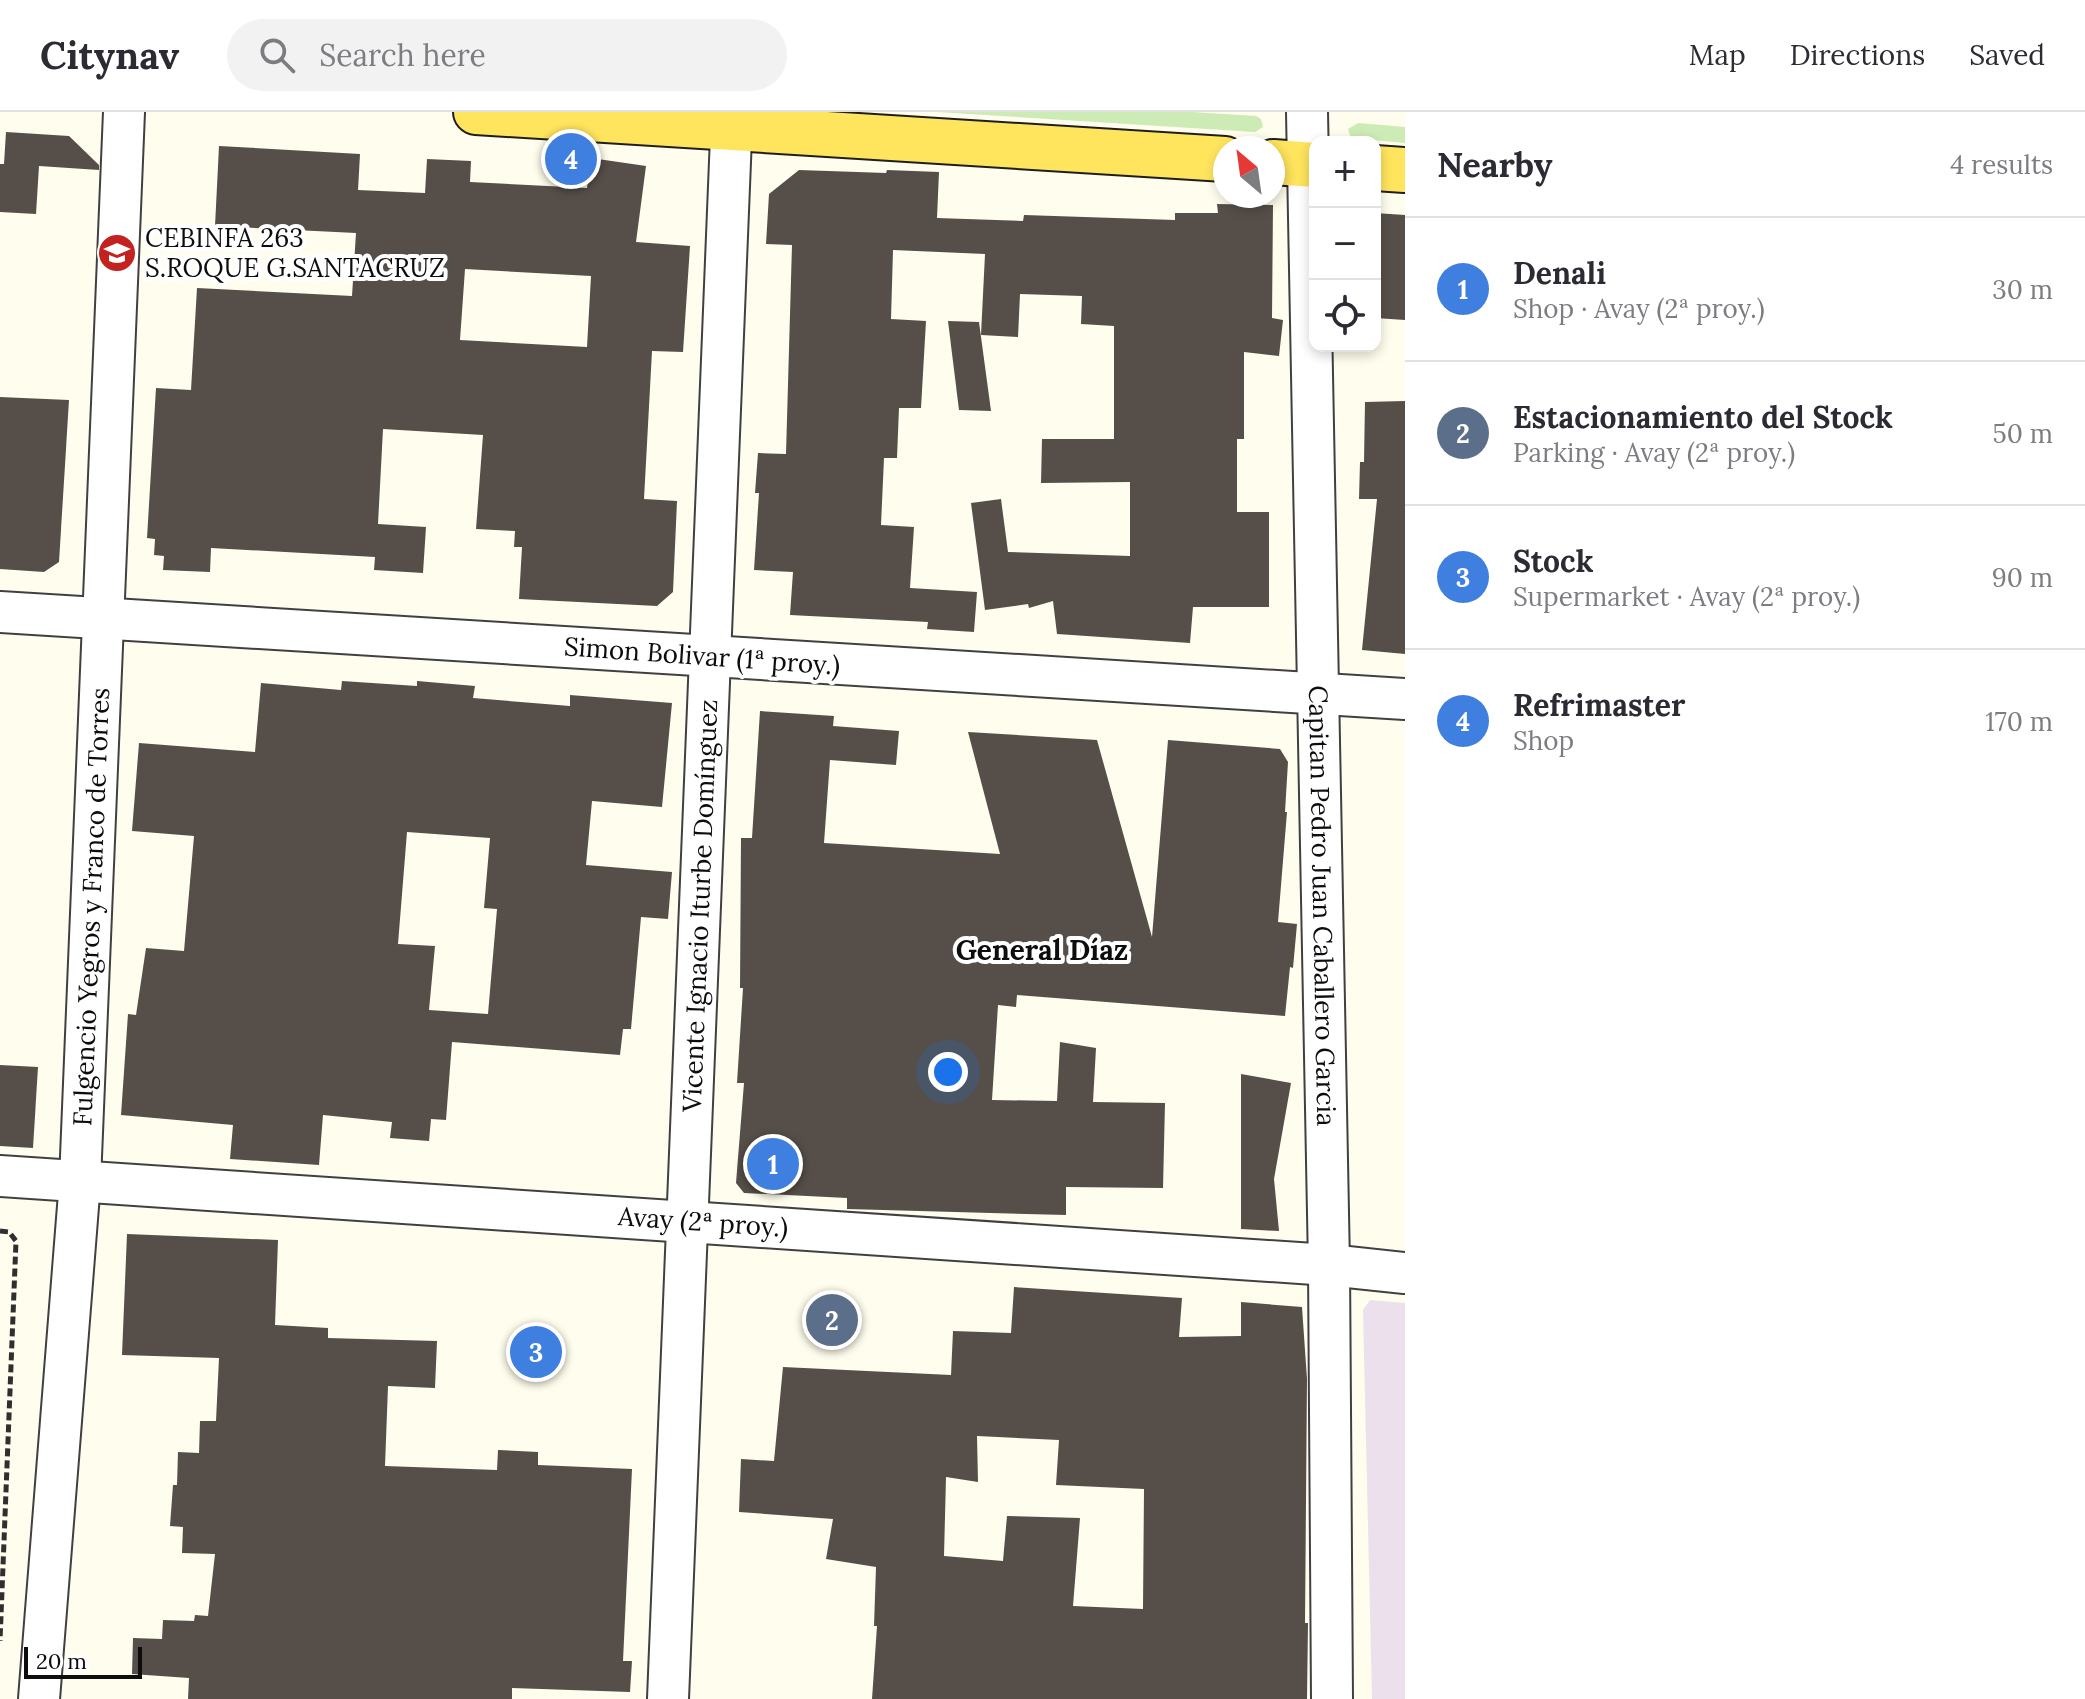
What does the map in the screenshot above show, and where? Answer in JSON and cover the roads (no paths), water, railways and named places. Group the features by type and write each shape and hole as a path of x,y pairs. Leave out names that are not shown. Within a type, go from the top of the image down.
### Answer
{"main road":[{"path":"476,112 732,120 1213,158"},
{"path":"1381,168 1405,170"}],"street":[{"name":"Fulgencio Yegros y Franco de Torres","path":"39,1699 80,1181 124,112"},
{"name":"Capitan Pedro Juan Caballero Garcia","path":"1307,112 1299,164 1318,694 1329,1265 1332,1699"},
{"name":"Vicente Ignacio Iturbe Domínguez","path":"668,1699 732,120"},
{"name":"Simon Bolivar (1ª proy.)","path":"0,612 1405,699"},
{"name":"Avay (2ª proy.)","path":"0,1176 1329,1265 1405,1273"}],"place":[{"name":"Refrimaster","path":"571,159"},
{"name":"CEBINFA 263 S.ROQUE G.SANTACRUZ","path":"117,253"},
{"name":"Denali","path":"773,1164"},
{"name":"Estacionamiento del Stock","path":"832,1320"},
{"name":"Stock","path":"536,1352"}],"district":[{"name":"General Díaz","path":"1042,950"}]}
